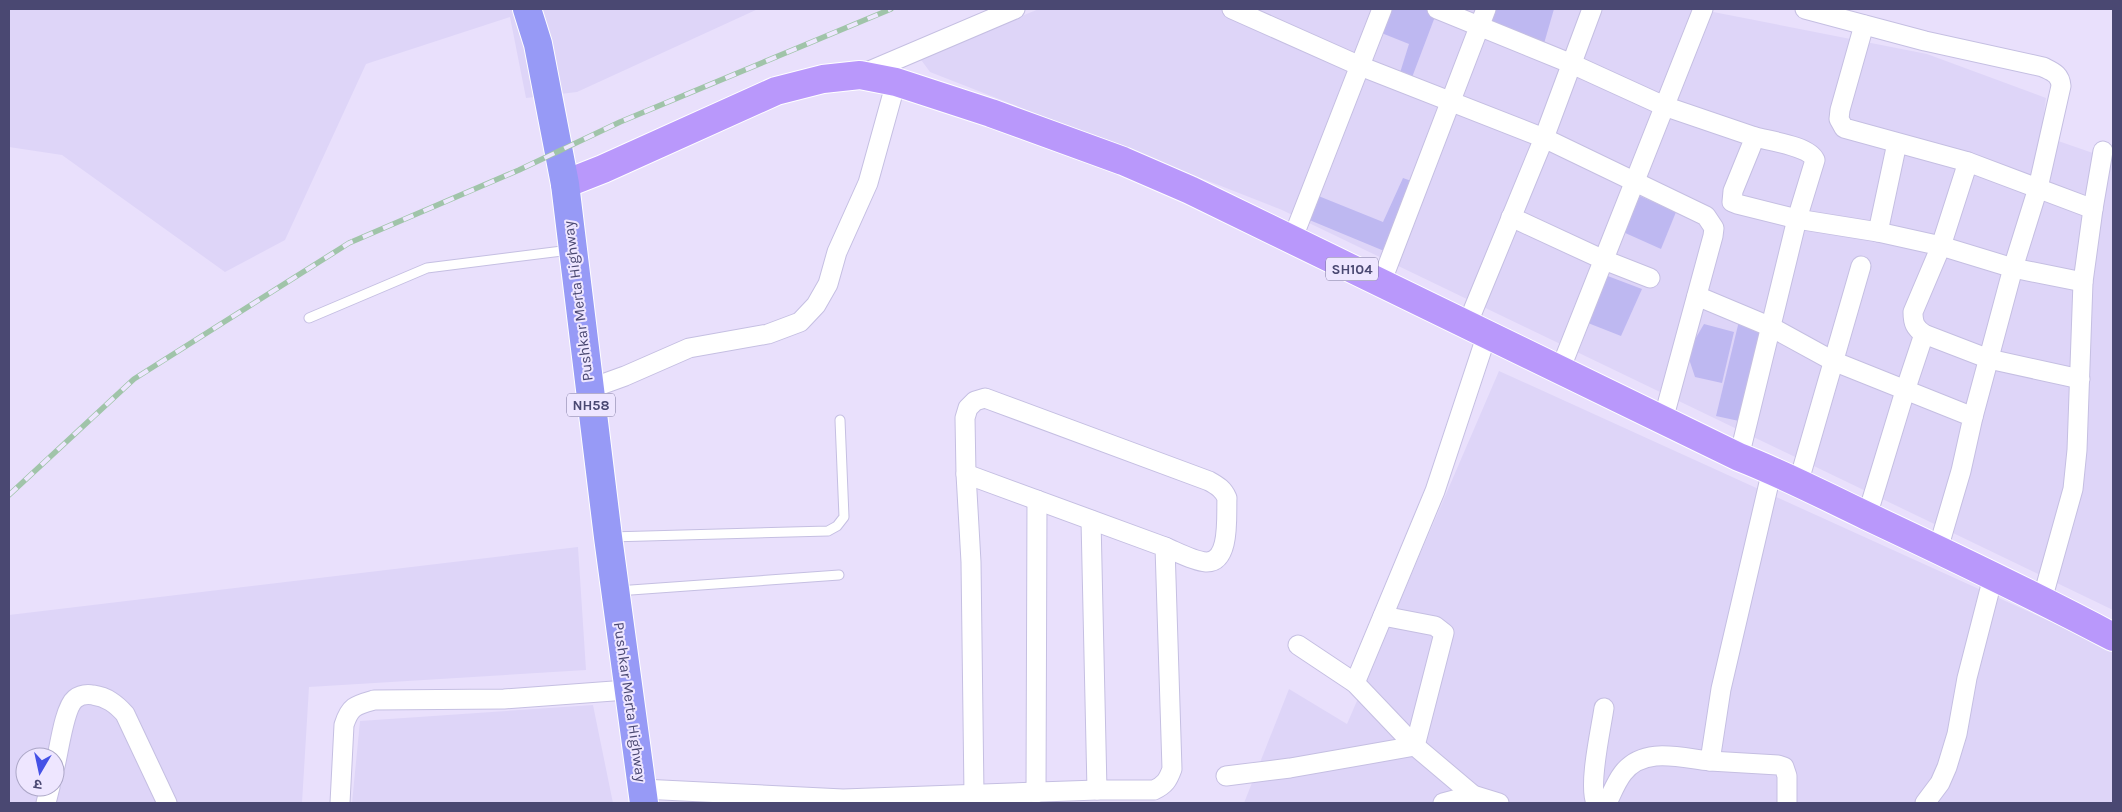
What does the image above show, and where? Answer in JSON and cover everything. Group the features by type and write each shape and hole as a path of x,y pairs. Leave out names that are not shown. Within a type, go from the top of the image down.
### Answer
{"highway":[{"name":"Pushkar Merta Highway","path":"527,9 538,44 564,184 614,591 643,796"}],"main road":[{"name":"SH104","path":"564,184 603,169 776,92 823,79 860,75 896,82 991,113 1123,161 1190,190 1739,457 1772,470 1938,549 2113,637"}],"street":[{"path":"860,75 1015,9"},
{"path":"1232,9 1360,66 1544,138 1635,180 1706,216 1714,228 1713,236 1663,420"},
{"path":"1292,240 1382,9"},
{"path":"1437,9 1479,28 1572,64 1664,106 1755,137 1813,154 1815,160 1814,170 1797,219 1739,457"},
{"path":"1381,283 1486,9"},
{"path":"1354,683 1435,491 1477,330 1511,217 1544,138 1592,9"},
{"path":"1560,370 1703,9"},
{"path":"1805,9 1925,41 2043,67 2060,78 2061,86 2038,188 2013,268 1973,417 1961,471 1938,549"},
{"path":"1864,25 1840,110 1839,119 1844,128 1968,162 2092,209"},
{"path":"589,389 689,348 768,334 800,322 816,305 828,284 837,252 868,183 896,82"},
{"path":"1755,137 1733,191 1732,202 1797,219 1878,232 1941,246 2013,268 2083,282"},
{"path":"1878,232 1897,143"},
{"path":"2042,600 2073,489 2077,450 2083,282 2092,209 2103,151"},
{"path":"1968,162 1941,246 1913,312 1916,328 1924,334 1989,359 2080,379"},
{"path":"1511,217 1604,260 1650,278"},
{"path":"1798,484 1861,266"},
{"path":"1696,296 1771,327 1833,360 1905,391 1973,417"},
{"path":"1867,516 1924,334"},
{"path":"966,474 1205,562 1213,561 1224,549 1227,498 1218,486 1209,481 985,398 975,401 968,408 965,418 966,474 971,562 974,795"},
{"path":"1710,762 1721,689 1772,470"},
{"path":"1036,793 1037,500"},
{"path":"1091,520 1097,790"},
{"path":"643,796 843,799 1097,790 1154,790 1168,780 1172,769 1165,548"},
{"path":"1925,803 1940,783 1957,734 1967,678 1993,576"},
{"path":"1383,616 1434,626 1441,628 1444,633 1415,746"},
{"path":"1298,645 1354,683 1415,746 1484,800"},
{"path":"340,803 344,725 348,714 356,705 374,700 504,699 627,690"},
{"path":"60,747 68,712 74,699 86,694 98,696 114,703 126,714 166,803"},
{"path":"1596,803 1594,788 1596,758 1604,708"},
{"path":"1226,776 1290,768 1415,746"},
{"path":"1607,803 1624,772 1646,756 1665,756 1710,762 1778,764 1784,767 1787,776 1787,803"},
{"path":"1443,803 1484,800"}],"lane":[{"path":"309,318 427,268 573,250"},
{"path":"608,537 828,532 837,526 844,517 840,420"},
{"path":"614,591 839,576"}],"shaded area":[{"path":"9,9 758,9 577,92 526,98 510,17 366,64 285,240 225,272 62,155 9,147"},
{"path":"1039,9 1698,9 1927,54 2046,98 2041,135 2113,160 2113,610 1282,210 930,72 919,57"},
{"path":"1499,371 2113,650 2113,803 1244,803 1289,689 1347,724"},
{"path":"578,547 586,670 309,687 302,803 9,803 9,615"},
{"path":"593,705 613,803 352,803 360,721"}],"building":[{"path":"1388,9 1425,9 1436,14 1411,80 1399,76 1409,44 1379,32"},
{"path":"1496,9 1554,9 1543,47 1488,30"},
{"path":"1403,178 1417,183 1389,253 1307,219 1316,195 1383,222"},
{"path":"1640,196 1676,212 1661,249 1623,232"},
{"path":"1605,275 1642,289 1621,336 1588,323"},
{"path":"1739,321 1767,327 1739,421 1716,416"},
{"path":"1704,324 1734,332 1722,383 1695,377 1687,353"}],"railway":[{"path":"9,495 134,379 349,243 519,170 620,122 891,9"}]}
